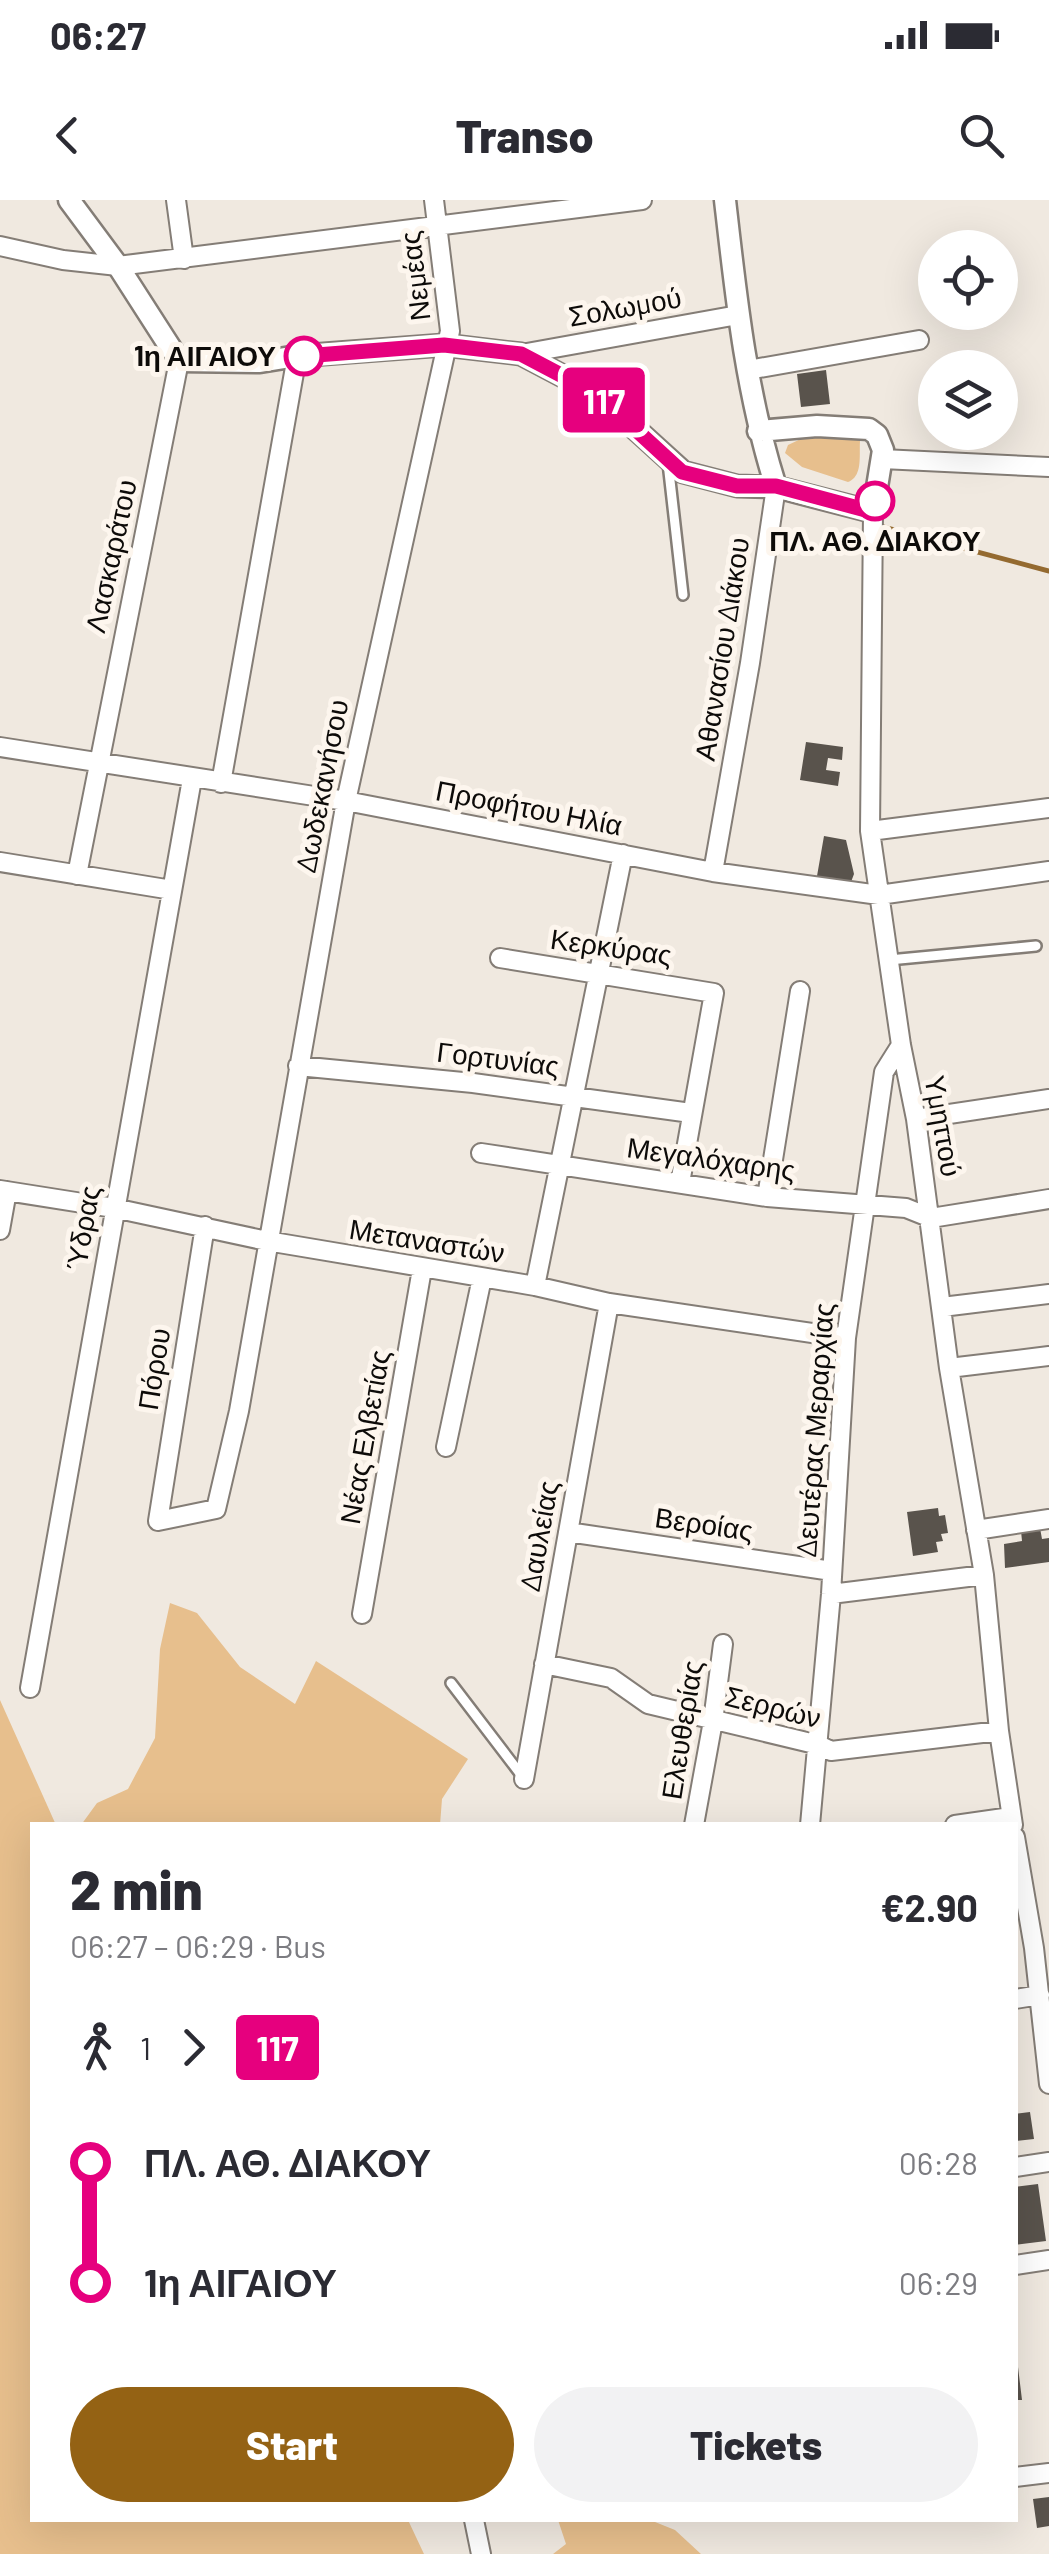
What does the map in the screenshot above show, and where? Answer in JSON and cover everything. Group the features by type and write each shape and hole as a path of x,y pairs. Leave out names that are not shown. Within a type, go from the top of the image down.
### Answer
{"street":[{"path":"69,200 118,266 179,361 260,362 444,345 521,354 597,394 682,472 754,488 776,486 873,512"},
{"path":"176,200 184,259"},
{"name":"Νεμέας","path":"434,200 450,331 444,345"},
{"path":"0,247 118,266 642,200"},
{"name":"Αθανασίου Διάκου","path":"713,872 776,486 758,431 738,316 725,200"},
{"name":"Σολωμού","path":"521,354 738,316"},
{"path":"748,370 918,340"},
{"name":"Δωδεκανήσου","path":"158,1520 216,1508 238,1411 346,801 444,345"},
{"path":"221,783 297,356"},
{"name":"Λασκαράτου","path":"77,875 179,361"},
{"name":"Υμηττού","path":"758,431 817,426 869,429 877,434 883,450 873,512 870,831 931,1218 949,1368 984,1575 1012,1821"},
{"path":"882,459 1049,467"},
{"name":"Προφήτου Ηλία","path":"0,747 346,801 713,872 879,894 1049,870"},
{"name":"Ύδρας","path":"30,1688 192,779"},
{"path":"870,831 1049,808"},
{"path":"535,1286 623,854"},
{"path":"0,862 172,890"},
{"name":"Κερκύρας","path":"500,958 714,992 691,1112"},
{"path":"768,1197 800,991"},
{"name":"Δευτέρας Μεραρχίας","path":"810,1822 831,1594 846,1338 884,1072 901,1045"},
{"name":"Γορτυνίας","path":"298,1066 691,1112"},
{"path":"916,1119 1049,1099"},
{"path":"680,1183 691,1112"},
{"name":"Μεγαλόχαρης","path":"481,1153 768,1197 906,1208 931,1218"},
{"path":"0,1230 3,1190"},
{"name":"Μεταναστών","path":"3,1190 609,1302 846,1338"},
{"path":"931,1218 1049,1199"},
{"name":"Πόρου","path":"158,1520 205,1226"},
{"name":"Νέας Ελβετίας","path":"362,1614 422,1269"},
{"path":"446,1446 482,1278"},
{"path":"942,1307 1049,1294"},
{"name":"Δαυλείας","path":"524,1779 609,1302"},
{"path":"949,1368 1049,1356"},
{"path":"976,1530 1049,1519"},
{"name":"Βεροίας","path":"568,1532 832,1571"},
{"path":"831,1594 984,1575"},
{"name":"Ελευθερίας","path":"695,1822 723,1644"},
{"name":"Σερρών","path":"544,1664 611,1678 648,1704 831,1751 999,1730"},
{"path":"1020,1891 1042,1947 1040,1995 1049,2084"},
{"path":"1018,1998 1040,1995"},
{"path":"1018,2167 1049,2162"},
{"path":"1018,2265 1049,2260"},
{"path":"1018,2478 1049,2473"},
{"path":"474,2522 481,2554"}],"lane":[{"path":"668,460 684,595"},
{"path":"888,960 1036,946"},
{"path":"451,1683 524,1779"}],"shaded area":[{"path":"836,432 860,441 858,470 848,482 802,467 785,453 788,445 805,437"},
{"path":"170,1603 197,1613 240,1667 295,1704 316,1661 468,1759 442,1799 440,1822 83,1822 97,1803 128,1789 155,1738 160,1649"},
{"path":"0,1700 55,1822 30,1822 30,2522 409,2522 424,2554 0,2554"},
{"path":"559,2522 655,2522 675,2530 701,2554 553,2554 566,2544"}],"building":[{"path":"826,370 830,404 801,407 797,374"},
{"path":"806,742 843,747 842,760 828,758 826,770 840,772 838,786 800,780"},
{"path":"824,836 846,840 854,874 851,882 817,876"},
{"path":"938,1508 939,1516 945,1515 948,1533 941,1534 943,1541 936,1542 938,1552 913,1556 907,1512"},
{"path":"1040,1528 1042,1539 1049,1538 1049,1562 1005,1568 1004,1544 1022,1541 1021,1531"},
{"path":"1030,2112 1034,2139 1018,2141 1018,2114"},
{"path":"1038,2184 1046,2241 1018,2245 1018,2187"},
{"path":"1018,2367 1022,2400 1018,2400"},
{"path":"1049,2497 1049,2526 1037,2528 1033,2499"}],"waterway":[{"path":"883,527 1049,571"}],"bus line":[{"name":"117","path":"304,356 444,345 521,354 597,394 682,472 737,486 776,486 873,512 875,501"}],"place":[{"name":"1η ΑΙΓΑΙΟΥ","path":"304,356"},
{"name":"ΠΛ. ΑΘ. ΔΙΑΚΟΥ","path":"875,501"}]}
